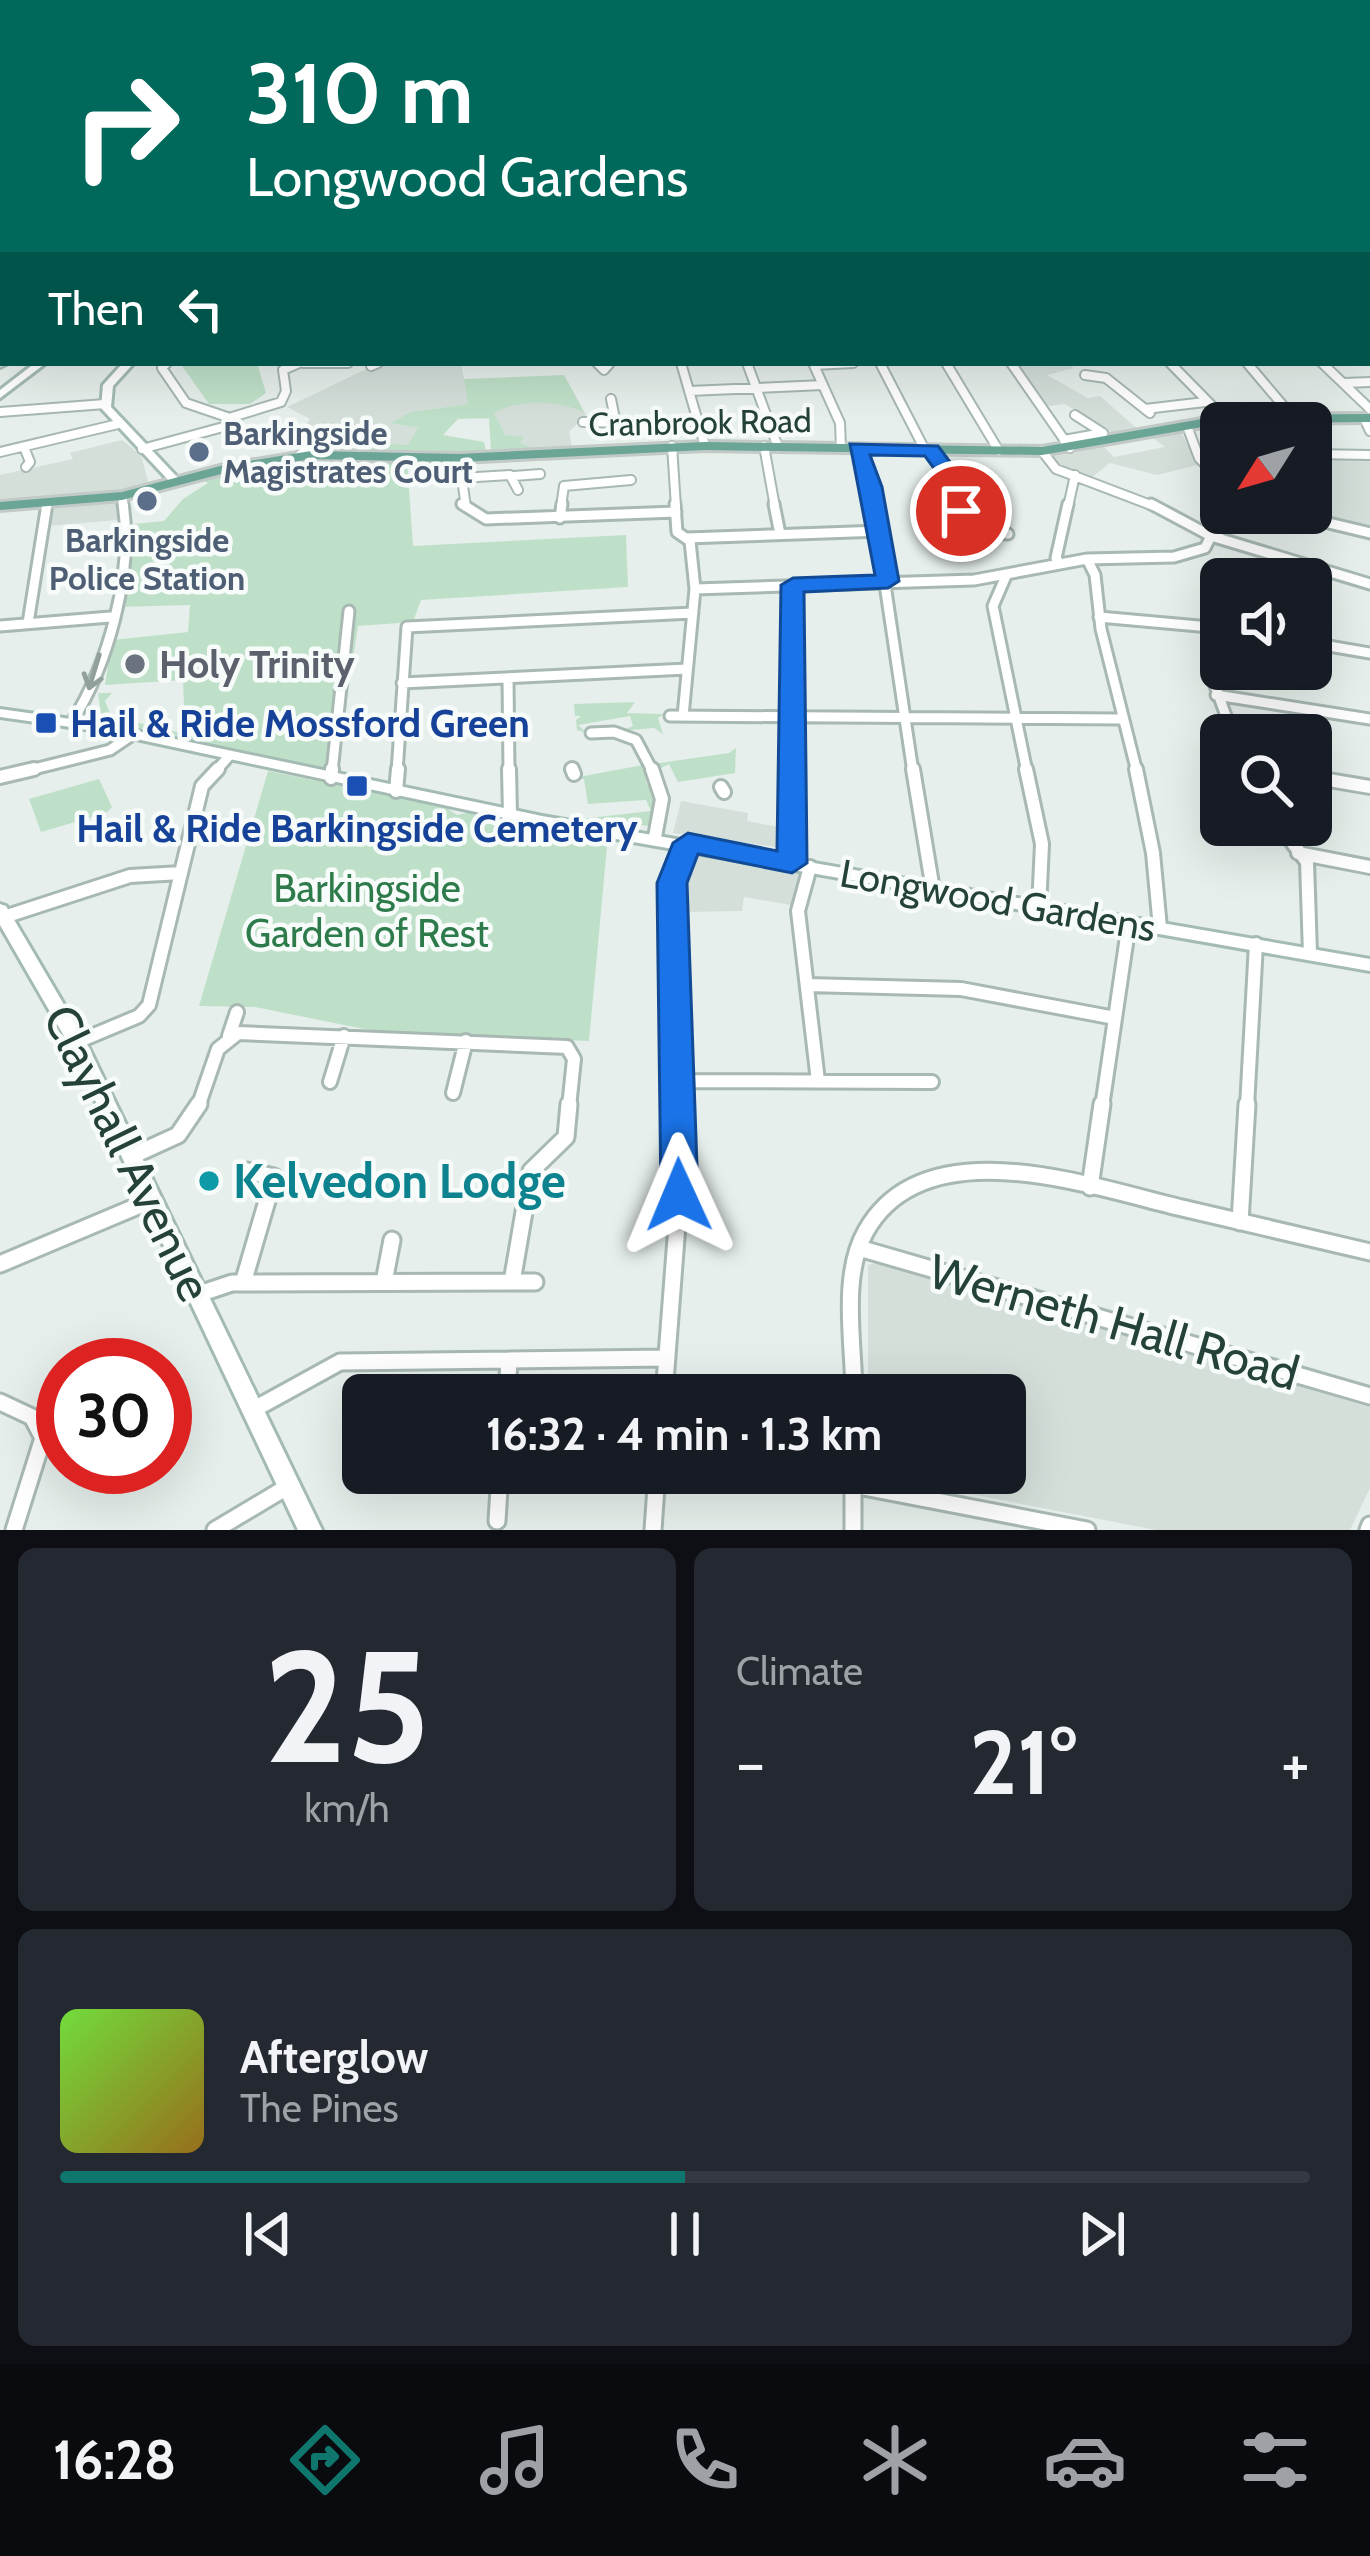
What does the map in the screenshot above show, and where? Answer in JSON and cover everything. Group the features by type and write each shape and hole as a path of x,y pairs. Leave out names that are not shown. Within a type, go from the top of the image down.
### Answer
{"main road":[{"name":"Cranbrook Road","path":"1332,417 1369,419"},
{"name":"Cranbrook Road","path":"0,506 122,496 305,456 459,458 672,446 1042,451 1200,424"}],"street":[{"path":"0,392 34,366"},
{"path":"126,366 111,380 105,404 118,424 175,481"},
{"path":"164,366 165,380 188,409 234,422"},
{"path":"142,449 234,422 280,402 286,391 283,370 293,366"},
{"path":"682,366 706,446"},
{"path":"748,366 771,446 780,533"},
{"path":"814,366 840,423 842,448"},
{"path":"882,366 928,450 974,508 955,514 963,530 1008,534"},
{"path":"948,366 999,451"},
{"path":"1013,366 1070,443 1105,435 1077,414 1054,418"},
{"path":"1173,366 1204,402"},
{"path":"1249,366 1280,402"},
{"path":"1325,366 1344,383 1369,419"},
{"path":"1087,374 1106,378 1148,411 1200,403"},
{"path":"1344,383 1370,382"},
{"path":"689,391 823,385"},
{"path":"611,399 615,419"},
{"path":"0,412 105,404"},
{"path":"628,424 615,419 583,422 628,424 698,422"},
{"path":"0,452 118,424"},
{"path":"345,425 360,430 355,436 315,443 305,456 316,435 345,425"},
{"path":"1187,426 1200,456"},
{"path":"672,446 677,532 686,538 881,531"},
{"path":"23,447 32,465"},
{"path":"858,448 881,531 904,717 934,890"},
{"path":"1042,451 1050,464 1131,494 1211,536 1370,584"},
{"path":"1332,454 1370,455"},
{"path":"459,458 462,504 474,516 560,518 676,512"},
{"path":"460,478 540,474"},
{"path":"1060,564 1056,558 1075,475"},
{"path":"514,476 518,490"},
{"path":"560,518 564,486 625,479"},
{"path":"71,723 84,705 110,617 127,535 122,496"},
{"path":"28,623 47,502"},
{"path":"1332,524 1370,533"},
{"path":"695,589 1006,576 1087,559 1193,554 1214,534"},
{"path":"686,538 695,589 677,716 1120,718"},
{"path":"1087,559 1097,574 1099,617 1155,860 1160,928"},
{"path":"1006,576 993,606 1042,844 1039,908"},
{"path":"793,585 792,716 801,865 798,911 818,1081"},
{"path":"331,778 349,610"},
{"path":"395,791 407,627 693,613"},
{"path":"0,626 110,617"},
{"path":"1099,617 1200,626"},
{"path":"1332,647 1370,653"},
{"path":"403,683 687,669"},
{"path":"508,678 511,815"},
{"path":"1216,690 1224,714"},
{"path":"1216,695 1370,719"},
{"name":"Longwood Gardens","path":"0,713 132,735 511,815 1370,965"},
{"path":"631,727 597,733 636,740 648,761 667,810 655,837"},
{"path":"0,777 110,750 132,735"},
{"path":"77,1042 146,1011 202,786 230,756"},
{"path":"1332,781 1370,788"},
{"path":"666,1374 680,1186 672,883 688,843"},
{"path":"1293,846 1307,862 1318,955"},
{"path":"1298,853 1370,867"},
{"path":"2,914 130,876 181,872"},
{"name":"Clayhall Avenue","path":"2,914 77,1042 310,1530"},
{"path":"1090,1187 1129,922"},
{"path":"1240,1222 1256,944"},
{"path":"807,985 961,989 1115,1018"},
{"path":"132,1156 180,1134 192,1122 216,1053 229,1036 237,1012"},
{"path":"229,1036 344,1036 567,1047 574,1059 566,1137 531,1172 512,1282"},
{"path":"330,1082 344,1036"},
{"path":"453,1093 466,1041"},
{"path":"677,1081 932,1082"},
{"path":"855,1374 859,1248 888,1204 936,1177 996,1168 1370,1252"},
{"path":"244,1283 274,1177 247,1171"},
{"path":"0,1264 152,1200"},
{"path":"383,1282 392,1240"},
{"name":"Werneth Hall Road","path":"859,1248 1370,1396"},
{"path":"196,1295 244,1283 535,1282"},
{"path":"250,1412 340,1362 667,1358"},
{"path":"508,1374 509,1360"},
{"path":"0,1402 32,1417 43,1438 14,1530"},
{"path":"215,1530 287,1487"},
{"path":"496,1521 498,1494"},
{"path":"653,1530 656,1494"},
{"path":"853,1494 853,1530"},
{"path":"922,1494 1087,1530"}],"shaded area":[{"path":"373,366 462,366 469,404 411,412 395,423 418,428 415,440 402,449 297,449 309,433 301,430 310,419 287,407"},
{"path":"1019,366 1071,366 1074,368 1047,375 1088,398 1100,396 1141,432 1098,434 1085,416 1065,404 1048,406"},
{"path":"564,375 586,415 569,432 572,447 494,452 493,419 476,418"},
{"path":"1181,432 1198,465 1157,475 1110,463 1092,477 1055,464 1051,457 1104,447 1114,457 1165,447 1153,438"},
{"path":"122,440 141,455 148,481 140,487 0,505 0,475 73,459 70,453"},
{"path":"1332,457 1370,458 1370,530 1332,521"},
{"path":"114,501 119,508 117,520 48,526 52,507"},
{"path":"681,801 748,813 747,821 783,828 783,848 673,833"},
{"path":"699,852 797,871 801,876 791,905 744,897 742,911 681,912 681,880"},
{"path":"876,1263 1370,1407 1370,1488 1350,1530 1156,1530 969,1494 1026,1494 1026,1374 868,1374 868,1265"}],"green space":[{"path":"182,366 258,366 266,393 250,404 209,404"},
{"path":"564,375 584,412 539,403 494,413 505,435 524,437 520,443 535,449 491,452 489,418 458,419 443,435 484,442 486,452 316,448 343,440 408,445 418,428 391,423 411,412 468,404 464,379"},
{"path":"300,460 407,461 413,546 626,535 628,587 421,600 413,622 358,626 336,772 102,720 98,693 112,693 105,701 111,716 185,734 183,680 105,685 112,640 188,632 190,605 119,607 134,524 164,521 183,499 208,483 200,478"},
{"path":"635,702 627,713 664,714 658,718 663,734 654,728 621,731 633,726 630,716 578,725 587,733 577,730 576,720 581,716 575,716 574,704"},
{"path":"736,748 735,773 678,782 669,764 655,771 653,764 729,753"},
{"path":"643,765 647,785 654,784 650,792 657,791 662,804 650,826 571,820 651,811 646,800 588,804 584,779 568,779"},
{"name":"Barkingside Garden of Rest","path":"268,771 445,807 457,815 472,812 608,836 589,1041 384,1033 255,1007 199,1006"},
{"path":"99,779 112,807 106,813 41,832 29,799"}],"waterway":[{"path":"138,0 167,0"}],"place":[{"name":"Barkingside Magistrates Court","path":"199,452"},
{"name":"Barkingside Police Station","path":"147,501"},
{"name":"Holy Trinity","path":"135,664"},
{"name":"Hail & Ride Mossford Green","path":"46,723"},
{"name":"Hail & Ride Barkingside Cemetery","path":"357,786"},
{"name":"Kelvedon Lodge","path":"209,1181"}],"route":[{"path":"679,1195 672,883 688,843 792,863 793,585 888,581 872,487 858,448 931,450 974,508 961,511"}]}
